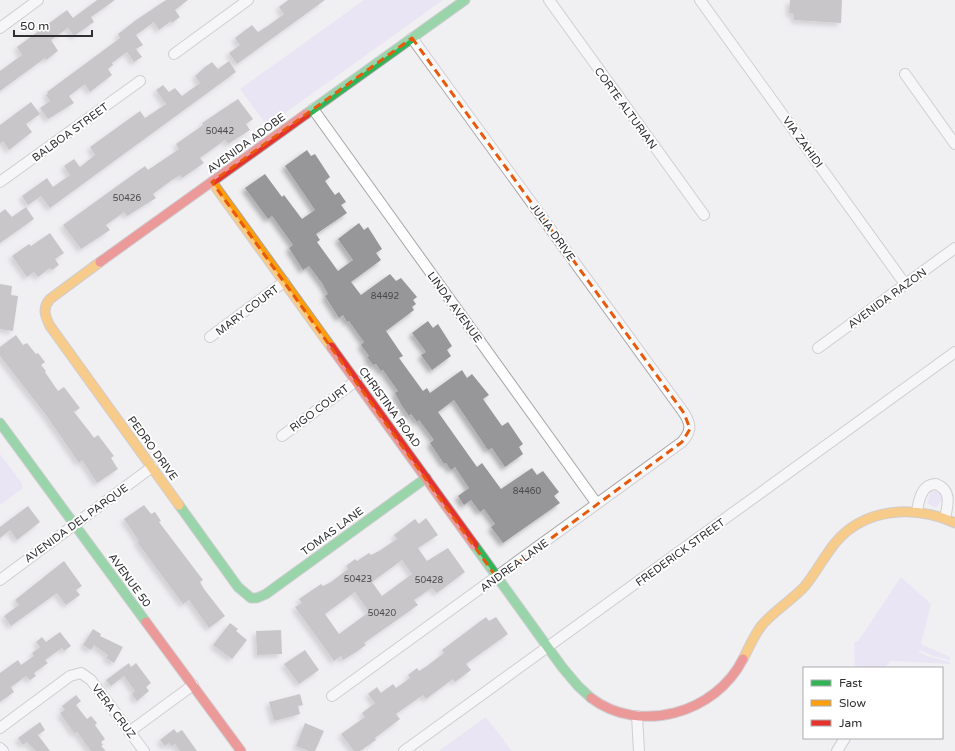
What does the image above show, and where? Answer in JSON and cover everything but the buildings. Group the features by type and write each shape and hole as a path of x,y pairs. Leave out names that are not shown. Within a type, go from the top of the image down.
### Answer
{"street":[{"path":"0,28 38,0"},
{"path":"174,54 248,0"},
{"name":"AVENIDA ADOBE","path":"44,308 46,302 54,295 465,0"},
{"name":"CORTE ALTURIAN","path":"549,0 704,215"},
{"name":"VIA ZAHIDI","path":"700,0 905,284"},
{"name":"JULIA DRIVE","path":"412,38 684,413 689,421 690,429"},
{"path":"904,74 955,144"},
{"name":"BALBOA STREET","path":"0,182 140,81"},
{"name":"LINDA AVENUE","path":"312,109 597,504"},
{"name":"CHRISTINA ROAD","path":"212,182 572,680 588,697 615,712 637,716 662,716 697,706 715,694 732,677 762,625 800,591 836,541 844,534 874,516 897,511 917,511 945,518 955,523"},
{"name":"AVENIDA RAZON","path":"818,348 955,248"},
{"name":"MARY COURT","path":"210,337 284,282"},
{"name":"PEDRO DRIVE","path":"44,308 44,316 50,326 238,587 251,598"},
{"name":"FREDERICK STREET","path":"404,751 955,352"},
{"name":"RIGO COURT","path":"282,436 356,381"},
{"name":"AVENUE 50","path":"0,423 241,751"},
{"name":"ANDREA LANE","path":"332,696 498,578 682,442 690,429"},
{"name":"AVENIDA DEL PARQUE","path":"0,580 152,467"},
{"name":"TOMAS LANE","path":"251,598 257,598 266,594 426,478"},
{"path":"917,511 923,491 927,486 936,484 945,490 948,496 945,518"},
{"name":"VERA CRUZ","path":"0,728 70,676 82,673 91,680 144,751"},
{"path":"129,732 192,685"},
{"path":"637,716 640,751"},
{"path":"837,751 844,739"}],"highlighted area":[{"path":"412,38 684,413 690,429 682,442 497,578 212,182"}],"shaded area":[{"path":"364,0 443,0 267,126 240,89"},
{"path":"0,454 21,482 23,488 0,505"},
{"path":"938,490 943,495 942,500 936,508 927,503 931,491"},
{"path":"901,577 931,604 921,644 950,657 950,660 933,656 919,650 919,652 927,656 950,662 950,664 890,661 886,667 855,667 854,643 859,640"},
{"path":"486,717 512,751 439,751 440,750"}],"traffic: fast":[{"path":"306,114 465,0"},
{"path":"0,423 146,622"},
{"path":"179,505 238,587 251,598 257,598 266,594 426,478"},
{"path":"474,545 562,667 578,686 591,698"}],"traffic: slow":[{"path":"212,182 331,347"},
{"path":"100,262 47,302 45,309 47,319 50,326 179,505"},
{"path":"743,659 762,625 805,586 835,543 847,531 861,522 876,516 907,512 924,513 955,523"}],"traffic: jam":[{"path":"100,262 306,114"},
{"path":"331,347 474,545"},
{"path":"146,622 241,751"},
{"path":"591,698 610,709 632,715 654,716 675,713 696,705 715,693 731,678 743,659"}]}
